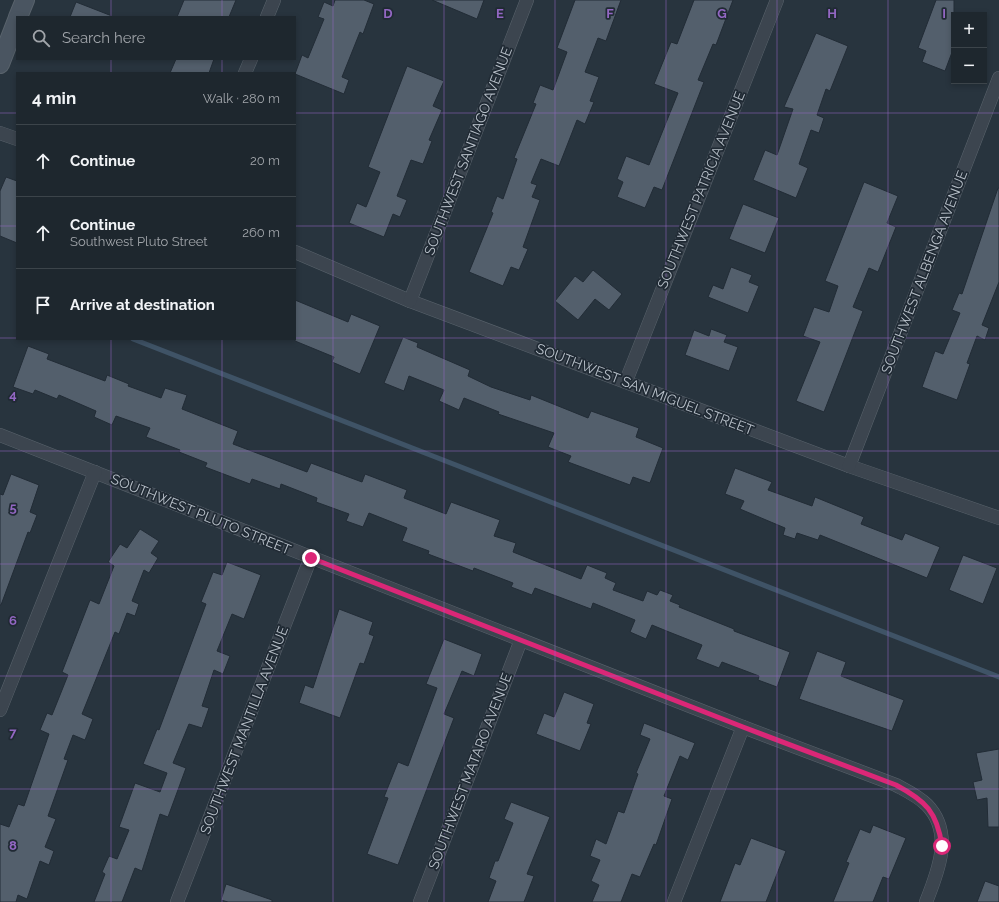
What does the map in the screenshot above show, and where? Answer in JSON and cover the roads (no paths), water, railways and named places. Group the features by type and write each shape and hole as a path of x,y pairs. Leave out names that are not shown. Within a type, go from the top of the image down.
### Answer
{"street":[{"path":"18,16 25,0"},
{"path":"267,16 274,0"},
{"name":"SOUTHWEST SANTIAGO AVENUE","path":"410,302 527,0"},
{"name":"SOUTHWEST PATRICIA AVENUE","path":"626,381 777,0"},
{"path":"0,64 16,23"},
{"path":"245,72 251,60"},
{"name":"SOUTHWEST ALBENGA AVENUE","path":"849,466 999,78"},
{"path":"0,133 16,139"},
{"name":"SOUTHWEST SAN MIGUEL STREET","path":"296,252 410,302 626,381 849,466 999,518"},
{"name":"SOUTHWEST PLUTO STREET","path":"0,435 743,727 896,785 915,795 928,806 935,816 940,832 942,846 940,862 926,902"},
{"path":"0,710 95,472"},
{"name":"SOUTHWEST MANTILLA AVENUE","path":"177,902 311,558"},
{"name":"SOUTHWEST MATARO AVENUE","path":"420,902 521,640"},
{"path":"674,902 743,727"}],"waterway":[{"path":"136,340 999,677"}]}
